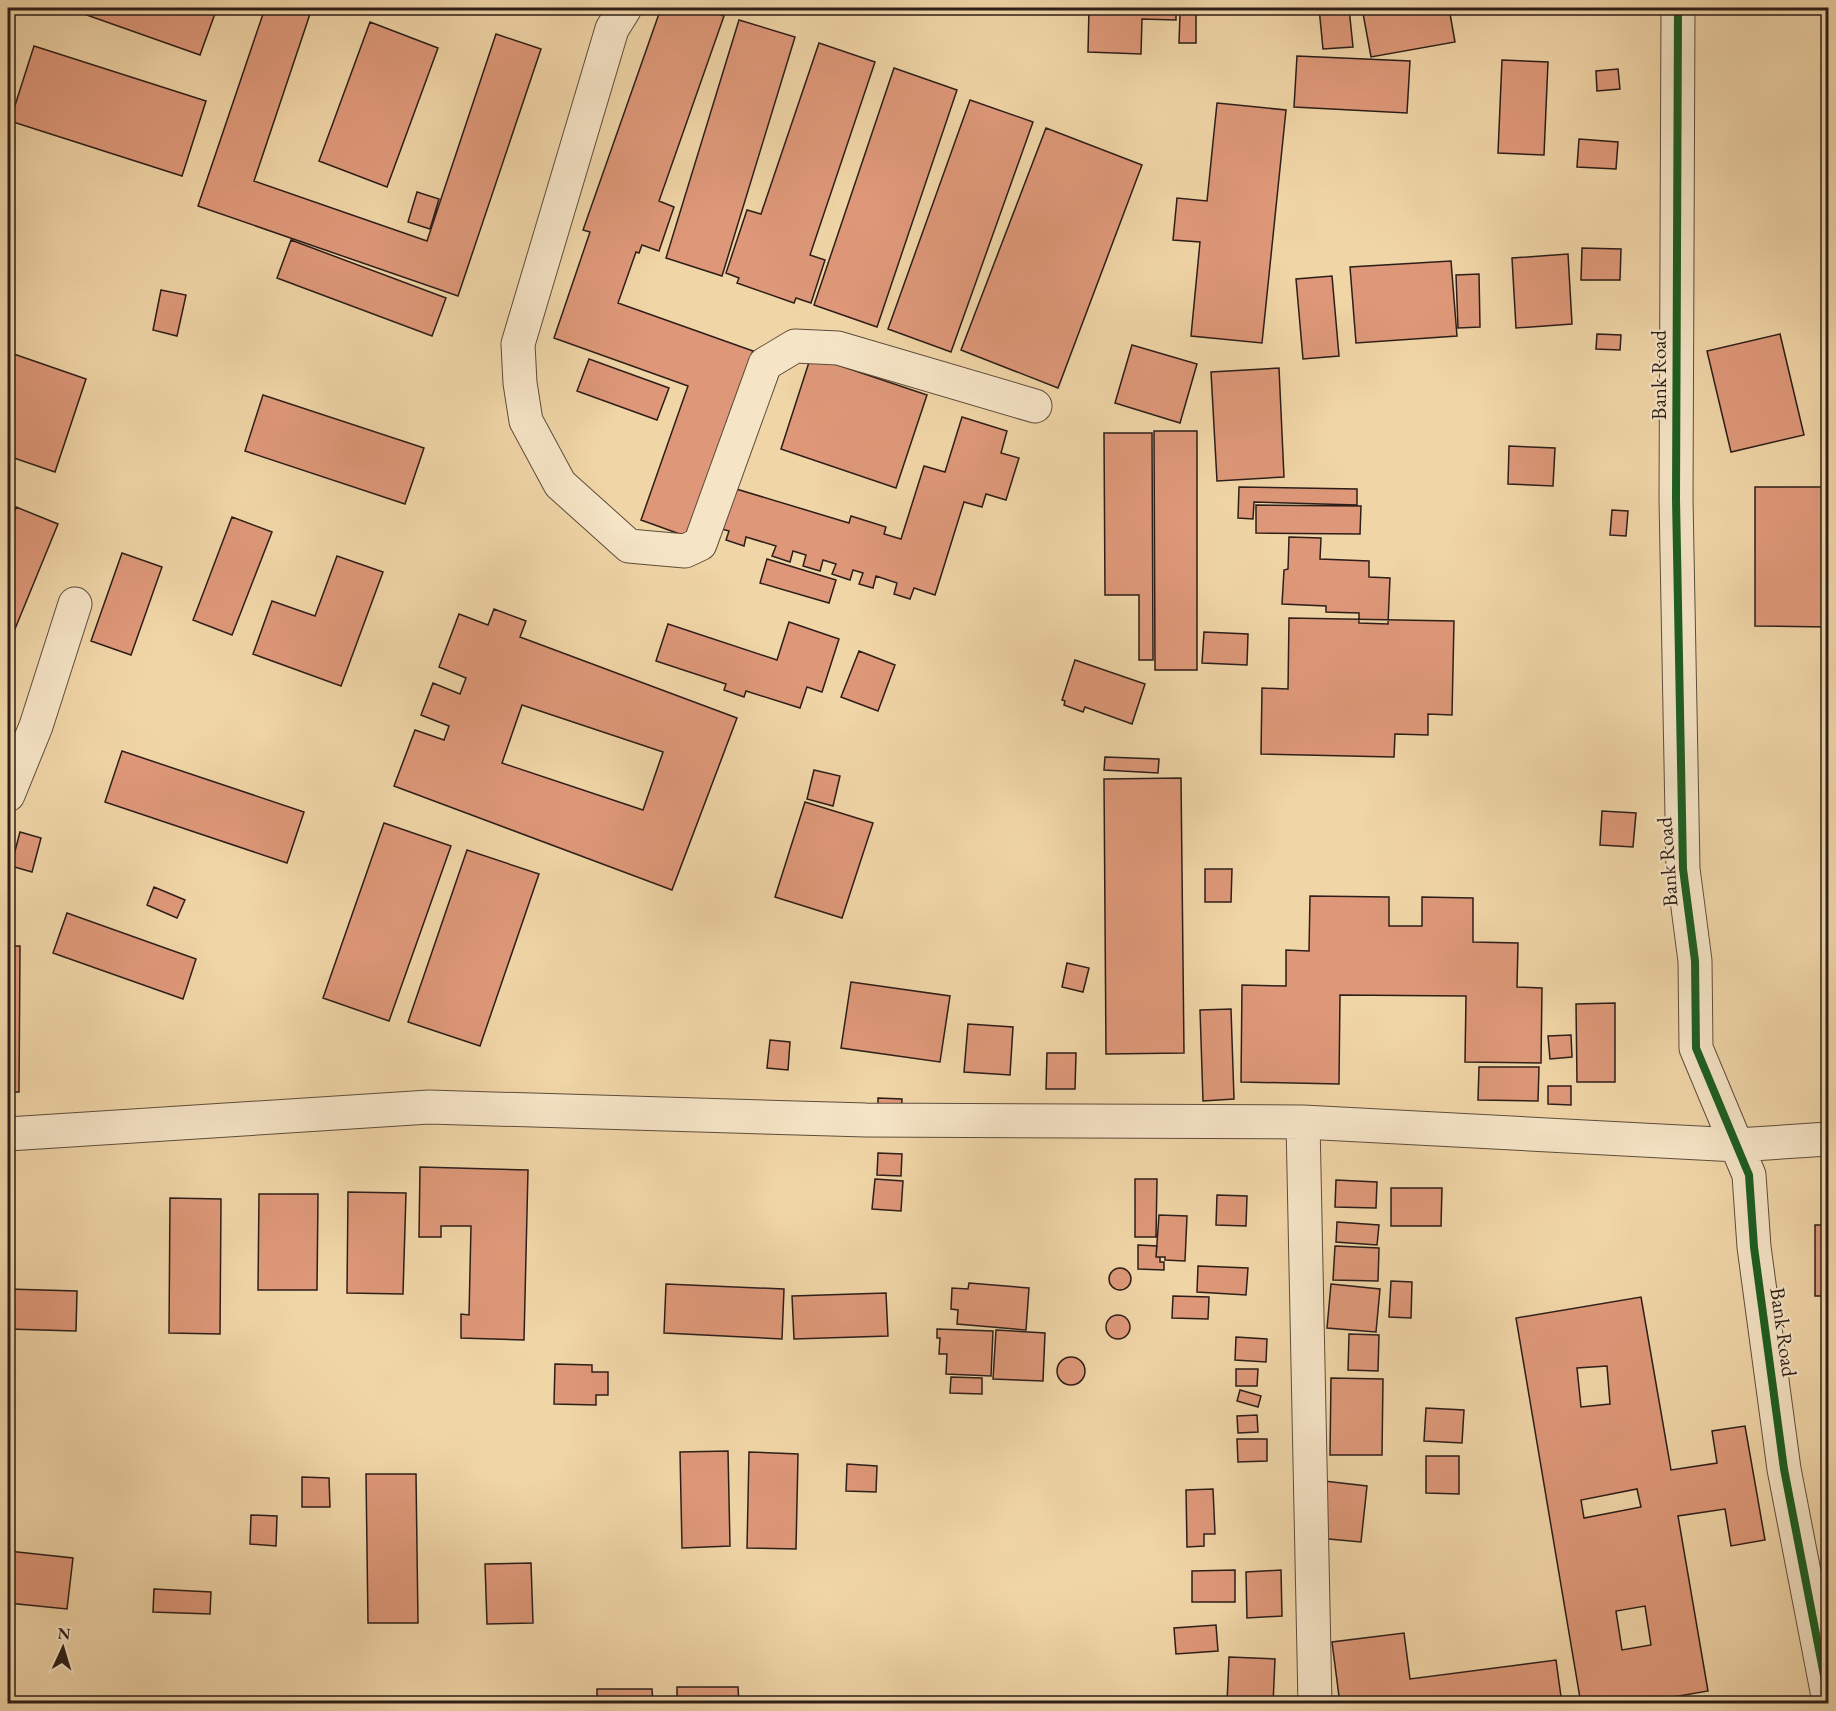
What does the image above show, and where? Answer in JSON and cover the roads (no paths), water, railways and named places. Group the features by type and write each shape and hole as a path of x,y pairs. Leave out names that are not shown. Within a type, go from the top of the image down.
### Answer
{"street":[{"path":"625,8 612,29 518,344 520,383 526,421 560,484 629,546 685,551 700,544 765,364 795,346 838,348 1035,406"},
{"name":"Bank Road","path":"1678,8 1676,500 1683,868 1695,961 1696,1048 1749,1175 1754,1247 1784,1468 1828,1696"},
{"path":"8,795 36,726 75,604"},
{"path":"8,1134 429,1107 866,1120 1304,1122 1737,1145 1828,1139"},
{"path":"1304,1122 1315,1704"}]}
